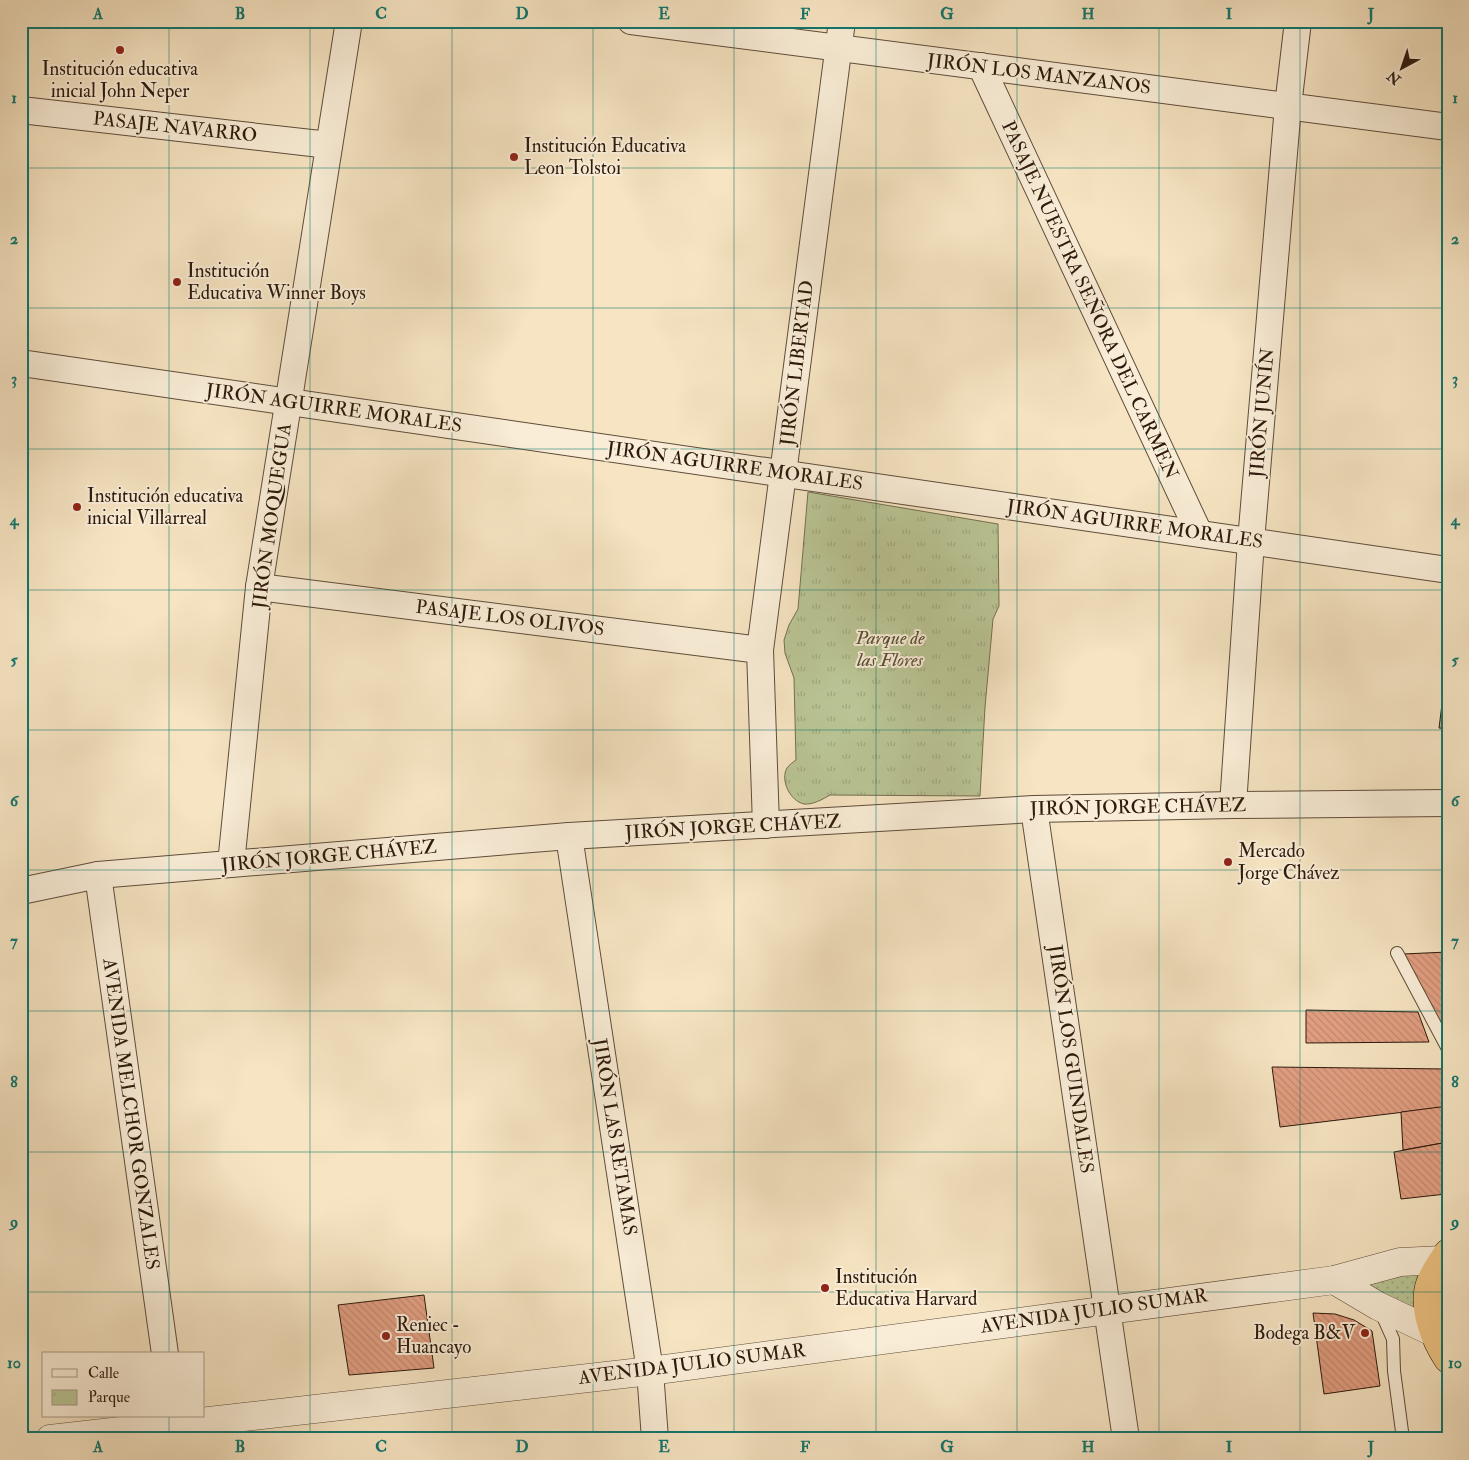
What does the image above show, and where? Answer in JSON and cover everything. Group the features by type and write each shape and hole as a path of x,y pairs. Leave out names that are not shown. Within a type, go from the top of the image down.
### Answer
{"highway":[{"path":"1445,1257 1430,1285 1428,1310 1434,1333 1448,1359"}],"street":[{"name":"JIRÓN MOQUEGUA","path":"232,864 260,587 348,21"},
{"name":"JIRÓN LOS MANZANOS","path":"631,21 1448,127"},
{"name":"JIRÓN LIBERTAD","path":"766,825 760,650 842,21"},
{"name":"JIRÓN JUNÍN","path":"1233,805 1251,541 1288,106 1298,21"},
{"name":"PASAJE NUESTRA SEÑORA DEL CARMEN","path":"981,66 1199,534"},
{"name":"PASAJE NAVARRO","path":"21,110 329,145"},
{"name":"JIRÓN AGUIRRE MORALES","path":"21,363 1448,570"},
{"name":"PASAJE LOS OLIVOS","path":"260,587 760,650"},
{"name":"JIRÓN JORGE CHÁVEZ","path":"21,891 98,875 569,836 1034,809 1233,805 1448,804"},
{"name":"JIRÓN LOS GUINDALES","path":"1034,809 1126,1439"},
{"name":"JIRÓN LAS RETAMAS","path":"569,836 650,1371 655,1439"},
{"name":"AVENIDA MELCHOR GONZALES","path":"98,875 165,1352"},
{"name":"AVENIDA JULIO SUMAR","path":"50,1439 650,1371 1334,1280 1400,1262 1445,1257"},
{"path":"1334,1280 1378,1306 1434,1333"}],"lane":[{"path":"1397,953 1448,1049"},
{"path":"1378,1306 1393,1339 1394,1371 1403,1439"}],"green space":[{"name":"Parque de las Flores","path":"808,492 998,524 999,606 993,619 985,707 980,796 830,795 814,803 804,804 794,799 788,789 785,773 788,767 796,760 794,678 785,653 784,640 789,625 798,609"},
{"path":"1419,1268 1415,1312 1370,1292 1366,1277"}],"building":[{"path":"1444,688 1448,689 1448,729 1439,728"},
{"path":"1448,952 1448,1039 1403,954"},
{"path":"1306,1010 1418,1012 1429,1042 1306,1043"},
{"path":"1272,1067 1447,1069 1446,1107 1280,1127"},
{"path":"1448,1106 1448,1142 1403,1150 1401,1112"},
{"path":"1448,1142 1448,1186 1446,1194 1401,1199 1394,1152"},
{"name":"Reniec - Huancayo","path":"424,1295 434,1368 349,1375 338,1305"},
{"path":"1313,1313 1335,1314 1354,1320 1372,1331 1380,1386 1324,1394"}],"place":[{"name":"Institución educativa inicial John Neper","path":"120,50"},
{"name":"Institución Educativa Leon Tolstoi","path":"514,157"},
{"name":"Institución Educativa Winner Boys","path":"177,282"},
{"name":"Institución educativa inicial Villarreal","path":"77,507"},
{"name":"Mercado Jorge Chávez","path":"1228,862"},
{"name":"Institución Educativa Harvard","path":"825,1288"},
{"name":"Bodega B&V","path":"1365,1333"},
{"name":"Reniec - Huancayo","path":"386,1336"}]}
